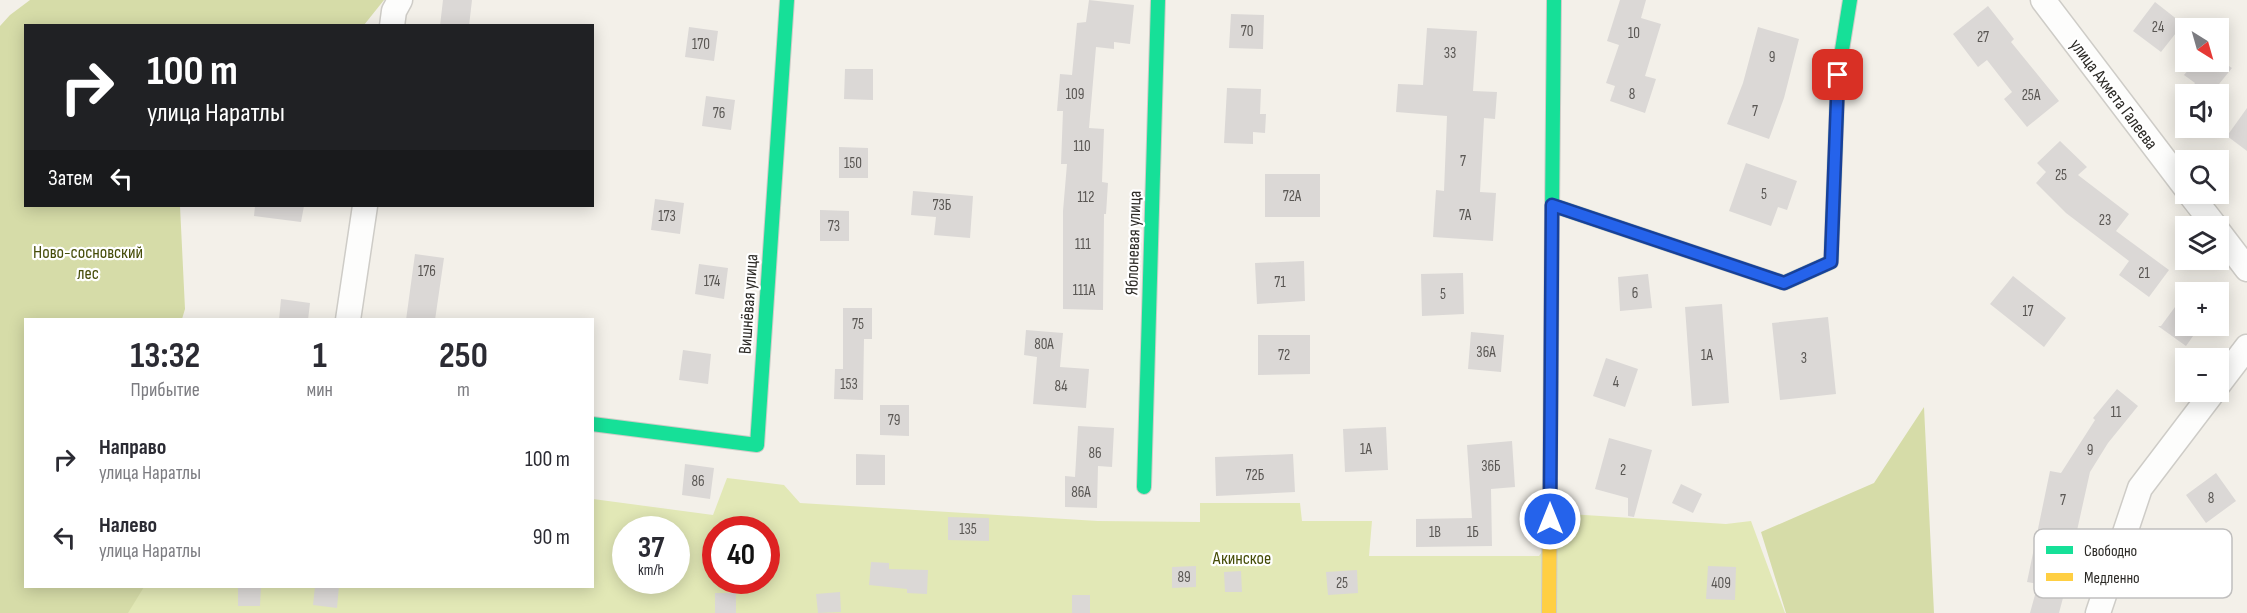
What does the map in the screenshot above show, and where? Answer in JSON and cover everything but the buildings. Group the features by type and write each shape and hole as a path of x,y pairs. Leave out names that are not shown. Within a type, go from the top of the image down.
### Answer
{"street":[{"path":"392,24 394,11 400,0"},
{"name":"Вишнёвая улица","path":"594,424 757,445 787,0"},
{"name":"Яблоневая улица","path":"1144,487 1158,0"},
{"path":"1549,613 1554,0"},
{"path":"1552,205 1784,283 1831,262 1838,75 1850,0"},
{"name":"улица Ахмета Галеева","path":"2043,0 2175,174"},
{"path":"2198,204 2207,216"},
{"path":"348,318 365,207"},
{"path":"2229,245 2247,269"},
{"path":"2229,371 2247,347"},
{"path":"2126,529 2140,488 2206,402"},
{"path":"2098,613 2103,598"}],"green space":[{"name":"Ново-сосновский лес","path":"30,0 384,0 365,24 24,24 24,207 180,207 185,309 182,318 24,318 24,588 143,588 128,613 0,613 0,26"},
{"path":"1924,407 1934,613 1786,613 1761,532 1874,483"},
{"name":"Акинское","path":"727,478 784,485 800,503 1098,521 1200,522 1200,503 1300,503 1302,521 1372,521 1369,556 1539,556 1569,514 1726,524 1751,521 1785,613 112,613 126,588 594,588 594,499 713,515"}],"traffic: fast":[{"path":"594,424 757,445 787,0"},
{"path":"1144,487 1158,0"},
{"path":"1552,217 1554,0"},
{"path":"1552,205 1784,283 1831,262 1838,75 1850,0"}],"traffic: slow":[{"path":"1549,613 1552,217"}],"route":[{"path":"1550,519 1552,205 1784,283 1831,262 1838,75"}]}
